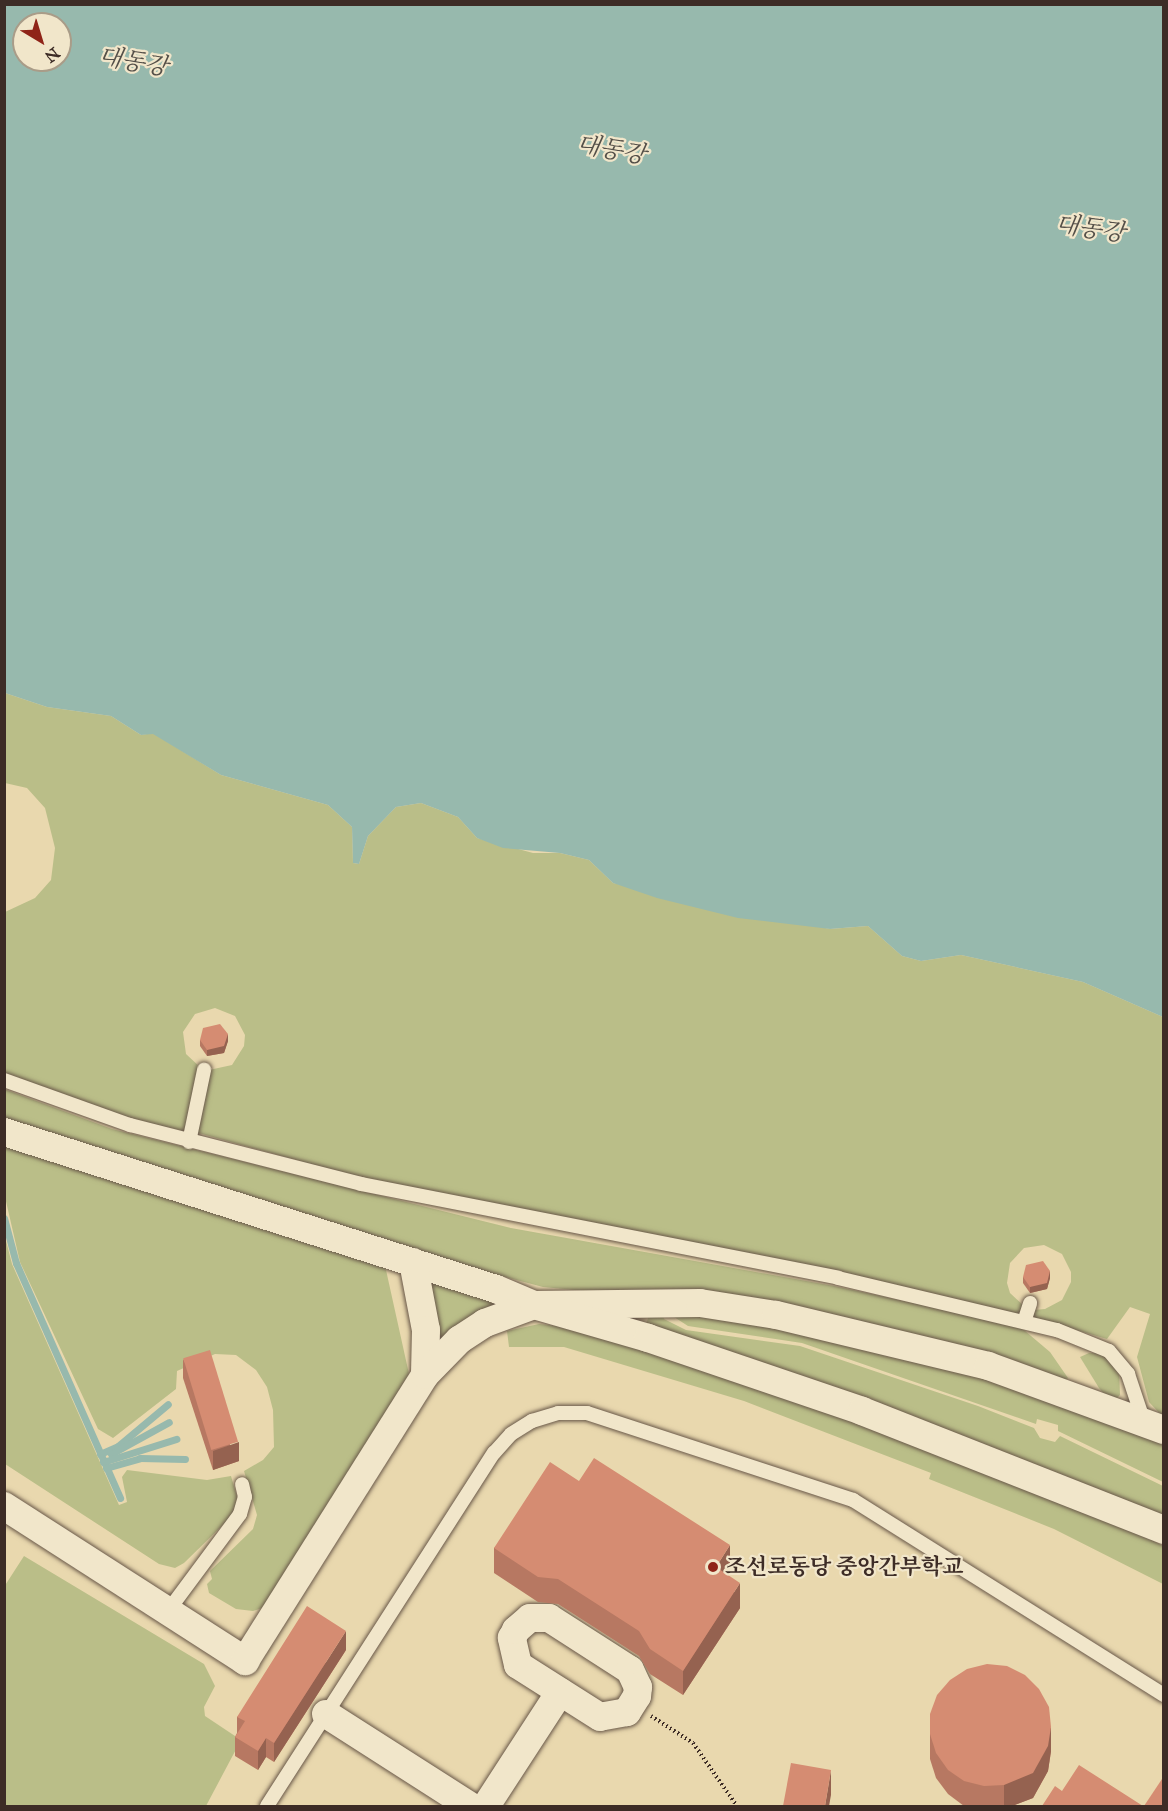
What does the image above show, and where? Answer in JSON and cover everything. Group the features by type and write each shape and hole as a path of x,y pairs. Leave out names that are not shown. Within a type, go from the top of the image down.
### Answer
{"street":[{"path":"4,1132 413,1262 534,1305 648,1338 862,1411 1164,1530"},
{"path":"413,1262 426,1330 425,1375"},
{"path":"4,1506 245,1661 425,1375 467,1334 485,1323 534,1305 700,1303 776,1315 988,1366 1153,1425"},
{"path":"530,1618 549,1618 630,1670 638,1687 633,1705 619,1717 600,1717 560,1692 518,1665 511,1648 516,1630 530,1618"},
{"path":"486,1806 560,1692"},
{"path":"326,1714 470,1806"}],"lane":[{"path":"189,1142 204,1070"},
{"path":"4,1080 130,1125 189,1142 361,1184 838,1278 1057,1330 1109,1351 1128,1374 1153,1425"},
{"path":"1024,1322 1030,1304"},
{"path":"267,1806 494,1453 510,1434 532,1421 558,1413 587,1413 853,1500 1164,1695"},
{"path":"168,1611 240,1514 245,1497 242,1484"}],"path":[{"path":"633,1705 693,1743 737,1806"}],"green space":[{"path":"5,693 47,707 111,716 141,735 153,733 221,775 328,805 352,827 353,863 359,864 368,836 396,807 421,803 458,817 477,838 533,853 560,853 589,860 613,883 830,929 868,926 902,956 921,961 961,955 1083,982 1163,1017 1163,1417 1149,1402 1137,1357 1150,1314 1130,1307 1107,1339 1032,1317 1034,1310 1045,1309 1062,1300 1071,1282 1071,1272 1062,1254 1044,1245 1024,1248 1010,1263 1007,1283 1010,1293 1025,1307 1022,1315 361,1178 195,1132 209,1070 232,1065 244,1046 245,1035 235,1016 215,1008 195,1014 183,1032 186,1054 201,1068 188,1132 131,1119 5,1074 5,912 35,898 51,880 55,848 45,808 27,788 5,783"},
{"path":"4,1089 112,1129 511,1228 834,1286 1007,1323 1024,1330 1050,1352 1068,1378 1064,1382 617,1294 543,1287 426,1256 5,1125"},
{"path":"4,1142 382,1264 386,1270 409,1374 265,1607 253,1611 236,1609 209,1593 207,1584 212,1579 210,1571 253,1529 257,1515 244,1471 263,1460 274,1447 273,1410 267,1387 256,1370 236,1355 215,1354 177,1371 176,1389 113,1438 98,1429 20,1262 5,1197"},
{"path":"4,1233 12,1264 119,1505 127,1502 122,1477 127,1470 207,1480 231,1476 238,1500 230,1518 184,1563 175,1568 159,1564 5,1464"},
{"path":"433,1283 500,1302 440,1344 430,1288"},
{"path":"662,1312 664,1319 686,1330 800,1346 978,1406 1034,1428 1040,1438 1055,1442 1060,1436 1163,1486 1163,1527 645,1326 649,1316"},
{"path":"668,1313 768,1324 985,1373 1163,1437 1163,1482 1058,1431 1058,1425 1037,1419 1036,1424 802,1343 688,1326"},
{"path":"539,1324 569,1327 757,1383 1133,1530 1163,1546 1163,1584 1054,1529 929,1479 931,1473 744,1401 564,1347 509,1347 507,1331"},
{"path":"1089,1353 1100,1353 1119,1369 1120,1395 1115,1400 1109,1400 1099,1388 1080,1357"},
{"path":"24,1556 204,1664 215,1686 204,1707 205,1716 241,1740 206,1806 5,1806 4,1587"}],"water":[{"name":"대동강","path":"5,4 1163,5 1163,1017 1083,982 961,955 921,961 902,956 868,926 830,929 738,918 657,898 613,883 589,860 560,853 503,848 477,838 458,817 421,803 396,807 368,836 359,864 353,863 352,827 328,805 221,775 153,734 141,735 111,716 47,707 5,693"}],"building":[{"path":"220,1024 228,1034 224,1046 207,1050 200,1040 203,1028"},
{"path":"1043,1261 1050,1271 1047,1283 1030,1287 1023,1277 1026,1265"},
{"path":"210,1350 238,1442 211,1450 183,1358"},
{"path":"594,1458 730,1545 716,1567 740,1583 683,1671 650,1649 639,1631 558,1579 538,1577 494,1548 550,1462 579,1481"},
{"path":"307,1606 346,1631 274,1743 266,1738 258,1751 235,1737 245,1721 237,1717"},
{"path":"987,1664 1007,1666 1025,1675 1039,1689 1049,1707 1051,1727 1048,1746 1033,1773 1004,1785 984,1786 964,1781 948,1770 936,1753 930,1734 930,1714 937,1695 950,1680 967,1669"},
{"path":"791,1763 831,1770 825,1806 783,1806"},
{"path":"1079,1765 1143,1806 1042,1806 1055,1786 1062,1791"},
{"path":"1164,1776 1164,1806 1144,1806"}],"waterway":[{"path":"4,1218 16,1263 120,1498"},
{"path":"100,1454 118,1446 168,1404"},
{"path":"111,1454 169,1422"},
{"path":"103,1462 176,1439"},
{"path":"106,1468 140,1458 185,1459"}],"place":[{"name":"조선로동당 중앙간부학교","path":"713,1567"}]}
